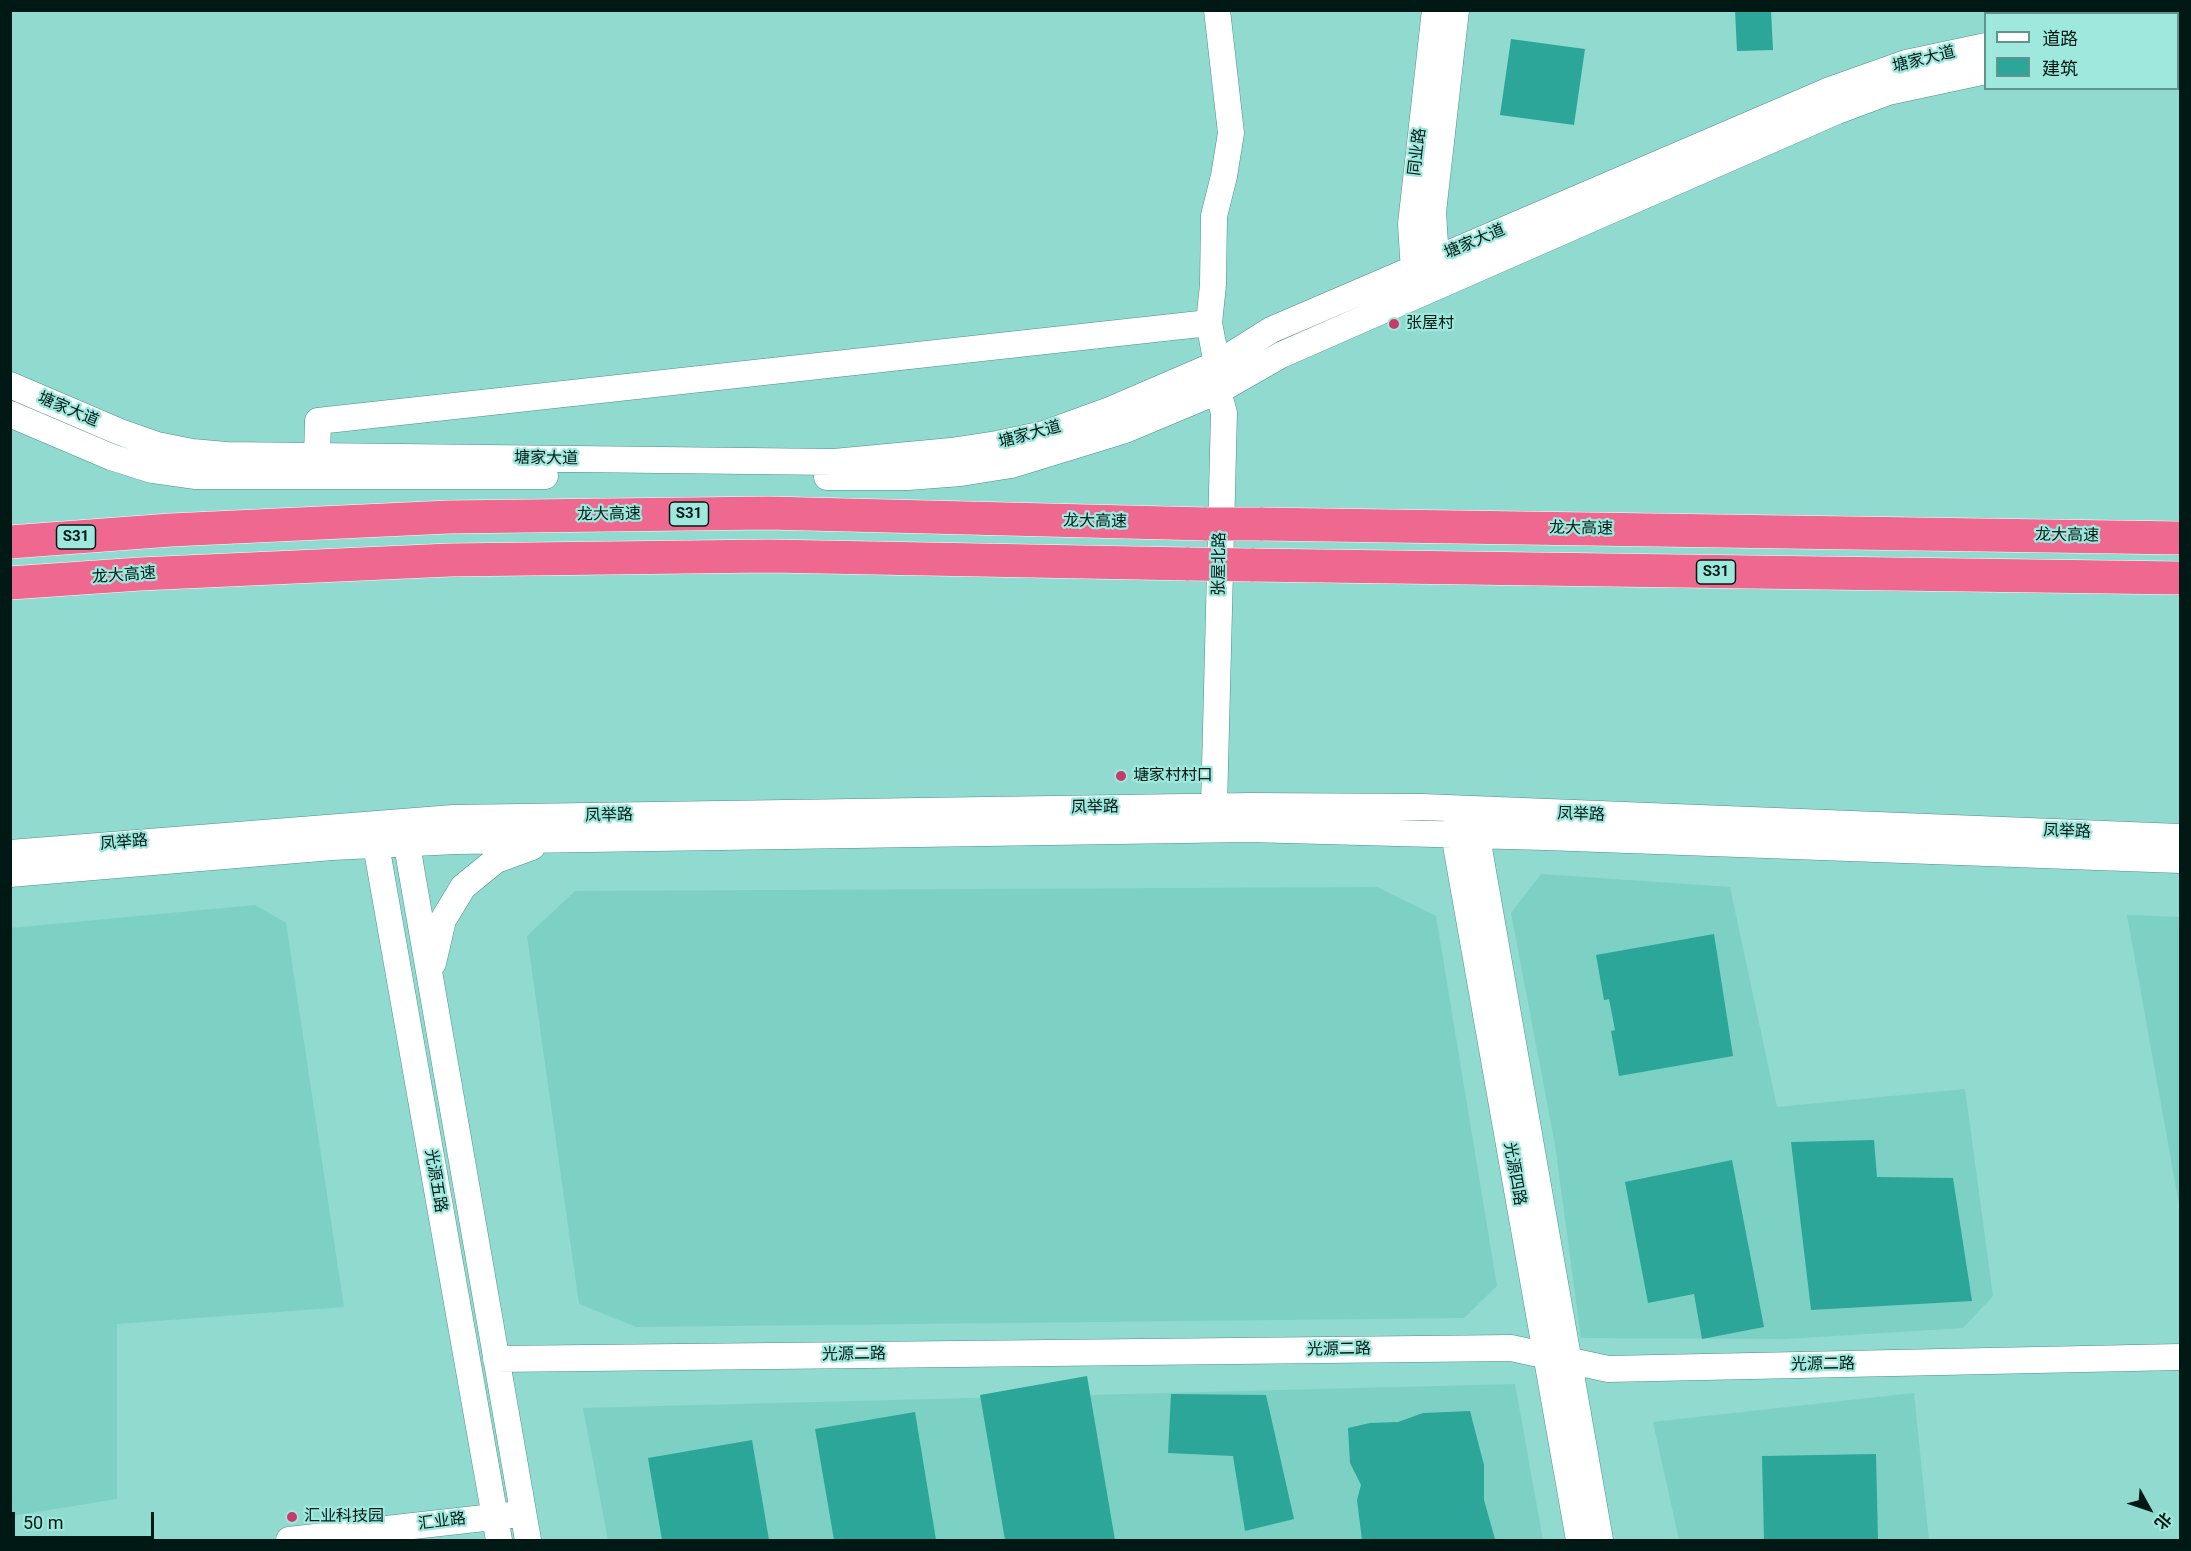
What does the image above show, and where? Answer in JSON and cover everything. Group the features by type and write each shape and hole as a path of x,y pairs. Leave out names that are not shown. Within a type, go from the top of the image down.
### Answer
{"highway":[{"name":"龙大高速","path":"10,542 156,531 449,518 768,513 1207,524 2181,538"},
{"name":"龙大高速","path":"10,583 155,573 450,560 769,556 2181,578"}],"street":[{"name":"张屋北路","path":"1214,807 1224,413 1218,391 1217,364 1209,323 1214,216 1231,133 1217,10"},
{"name":"同业路","path":"1435,10 1411,241 1427,262 1448,281"},
{"name":"同业路","path":"1425,292 1456,10"},
{"name":"塘家大道","path":"10,385 120,432 157,445 192,452 226,455 834,462 951,451 997,444 1044,434 1110,410 1217,364 1270,330 1838,86 1906,63 1984,46"},
{"name":"塘家大道","path":"10,414 111,457 152,470 194,476 908,477 961,473 1011,465 1125,430 1218,391 1281,355 1862,101 1916,85 1984,71"},
{"path":"317,456 318,421 1209,323"},
{"name":"凤举路","path":"10,874 392,833 453,818 1214,807 1410,807 2181,837"},
{"name":"光源四路","path":"1468,809 1465,835 1557,1358 1579,1540"},
{"name":"凤举路","path":"10,853 392,833 568,839 1249,829 2181,860"},
{"name":"光源五路","path":"392,833 432,988 528,1540"},
{"name":"光源五路","path":"392,833 497,1528"},
{"path":"432,988 434,956 443,920 463,888 496,860 530,848 568,839"},
{"name":"光源二路","path":"496,1359 1511,1348 1608,1369 2181,1357"},
{"name":"光源四路","path":"1557,1358 1600,1540"},
{"name":"汇业路","path":"289,1540 497,1528 524,1515"}],"shaded area":[{"path":"1541,874 1730,887 1777,1107 1965,1089 1993,1296 1963,1328 1785,1339 1581,1338 1555,1145 1511,913"},
{"path":"1377,887 1436,916 1497,1286 1464,1318 636,1327 579,1304 527,936 575,891"},
{"path":"255,905 286,923 344,1307 117,1324 117,1499 11,1516 11,928"},
{"path":"2127,915 2180,917 2180,1210"},
{"path":"1515,1384 1543,1540 608,1540 583,1408"},
{"path":"1914,1393 1929,1540 1679,1540 1653,1422"}],"building":[{"path":"1735,10 1771,10 1773,50 1737,51"},
{"path":"1511,39 1585,49 1574,125 1500,115"},
{"path":"1714,934 1733,1056 1619,1076 1611,1031 1615,1030 1609,999 1604,1000 1596,955"},
{"path":"1874,1140 1877,1177 1953,1178 1972,1301 1811,1310 1791,1142"},
{"path":"1732,1160 1764,1327 1702,1339 1694,1294 1648,1303 1625,1182"},
{"path":"1087,1376 1115,1540 1005,1540 980,1395"},
{"path":"1171,1394 1266,1395 1294,1519 1245,1531 1233,1456 1168,1453"},
{"path":"1470,1411 1484,1465 1484,1500 1495,1539 1362,1540 1357,1500 1361,1485 1350,1463 1348,1428 1370,1423 1398,1422 1423,1413"},
{"path":"915,1412 936,1540 834,1540 815,1429"},
{"path":"752,1440 769,1540 662,1540 648,1458"},
{"path":"1876,1454 1878,1540 1764,1540 1762,1456"}],"place":[{"name":"张屋村","path":"1394,324"},
{"name":"塘家村村口","path":"1121,776"},
{"name":"汇业科技园","path":"292,1517"}]}
